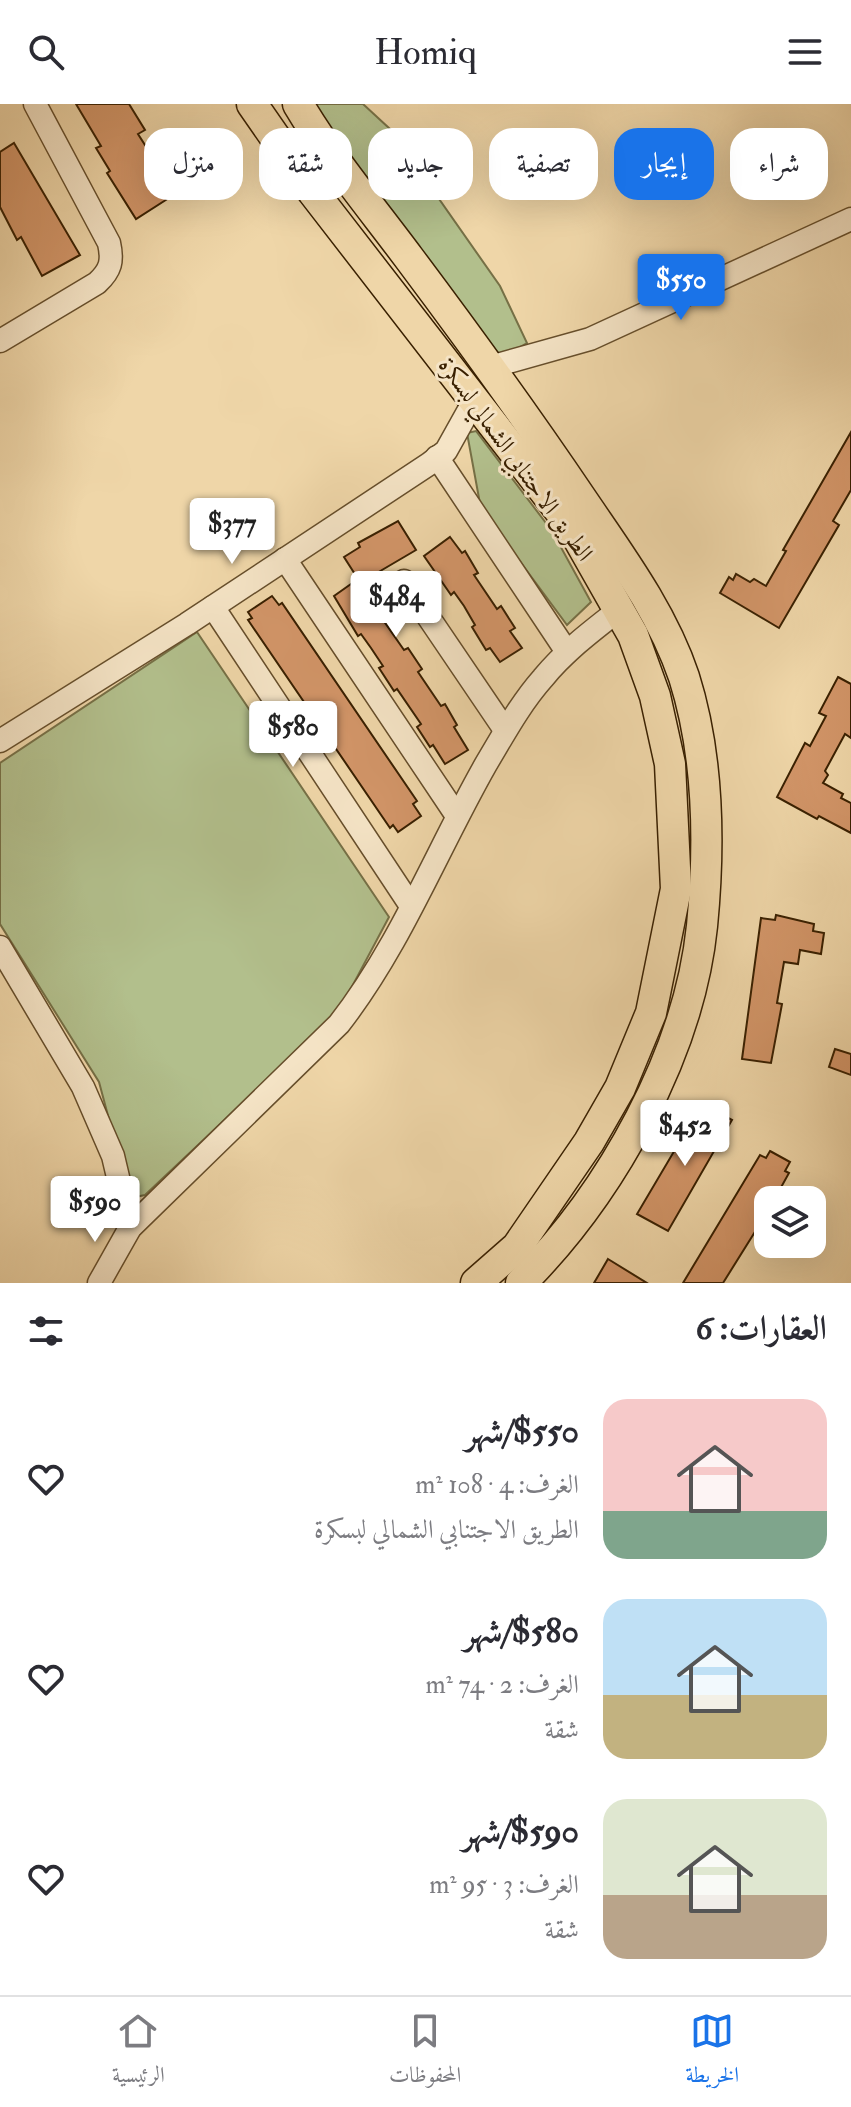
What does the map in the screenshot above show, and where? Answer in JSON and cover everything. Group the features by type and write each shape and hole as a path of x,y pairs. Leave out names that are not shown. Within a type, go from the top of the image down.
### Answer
{"highway":[{"name":"الطريق الاجتنابي الشمالي لبسكرة","path":"252,104 313,192 570,524 633,635 655,696 670,764 676,889 651,1013 612,1101 589,1142 517,1247 476,1283"},
{"name":"الطريق الاجتنابي الشمالي لبسكرة","path":"298,104 324,148 490,367 653,607 684,678 700,751 707,816 706,886 699,959 680,1028 650,1102 577,1221 521,1283"}],"street":[{"path":"0,341 97,283 108,273 113,259 109,243 35,104"},
{"path":"490,367 590,339 851,219"},
{"path":"0,741 213,607 446,451 475,399"},
{"path":"437,457 567,652"},
{"path":"285,559 457,816"},
{"path":"404,581 505,730"},
{"path":"213,607 411,906"},
{"path":"107,1280 130,1228 339,1024 359,999 505,730 543,678 567,652 620,609"},
{"path":"0,947 83,1087 113,1156 130,1228"}],"green space":[{"path":"311,104 363,104 389,128 368,128 368,181 352,160 352,128 329,128"},
{"path":"382,200 440,200 500,286 527,343 499,359"},
{"path":"476,431 552,531 591,602 567,625 481,509 467,433"},
{"path":"197,632 389,917 338,1013 145,1195 130,1198 99,1082 0,924 0,763"}],"building":[{"path":"76,104 129,104 144,128 138,134 144,143 144,200 166,200 136,219 107,173 110,171 96,148 101,146"},
{"path":"14,143 80,255 42,276 21,237 17,240 0,207 0,152"},
{"path":"851,432 851,490 833,521 839,525 779,628 720,593 729,577 733,580 736,574 766,586 786,551 783,550"},
{"path":"398,521 416,550 365,580 386,614 381,617 404,650 408,648 422,669 418,672 441,706 445,704 468,750 445,764 433,745 430,747 417,727 421,724 397,689 394,691 379,668 383,666 361,634 358,636 334,596 358,579 344,557 360,547 358,543"},
{"path":"450,537 462,553 465,551 478,573 474,575 497,609 501,606 515,628 510,631 522,648 500,662 490,648 486,650 464,606 454,592 451,595 424,556"},
{"path":"272,596 279,605 282,603 417,801 413,804 421,816 398,832 393,825 390,828 248,620 252,618 248,612"},
{"path":"838,677 851,684 851,738 845,734 825,771 828,775 823,783 843,794 841,798 851,803 851,833 777,797 805,743 810,746 826,716 819,713"},
{"path":"776,915 814,924 813,931 824,933 821,954 800,950 798,964 784,962 777,1003 782,1004 771,1063 742,1059 761,918 775,920"},
{"path":"835,1049 851,1054 851,1075 829,1067"},
{"path":"702,1104 732,1120 668,1231 637,1214"},
{"path":"770,1151 790,1162 785,1171 789,1173 782,1186 754,1186 754,1233 723,1283 683,1283 760,1155 766,1158"},
{"path":"608,1259 647,1283 594,1283"}]}
